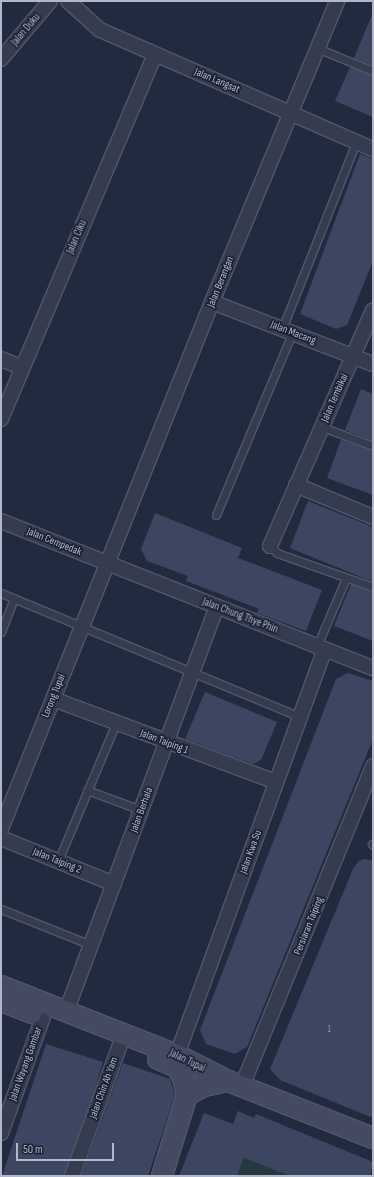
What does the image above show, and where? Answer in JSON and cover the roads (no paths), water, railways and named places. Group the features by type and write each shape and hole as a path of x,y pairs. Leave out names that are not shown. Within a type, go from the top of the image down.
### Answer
{"main road":[{"name":"Jalan Tupai","path":"1,986 66,1012 122,1039 373,1138"},
{"name":"Jalan Tupai","path":"1,1001 43,1017 122,1039"},
{"path":"162,1176 186,1095 183,1078 177,1061"},
{"path":"186,1095 204,1086 235,1084"}],"street":[{"name":"Jalan Duku","path":"1,59 50,1"},
{"name":"Jalan Langsat","path":"68,1 100,30 373,149"},
{"name":"Jalan Berangan","path":"107,564 212,302 337,1"},
{"name":"Jalan Ciku","path":"1,419 21,367 155,55"},
{"name":"Jalan Macang","path":"212,302 373,364"},
{"name":"Jalan Tembikai","path":"270,546 373,310"},
{"path":"1,359 21,367"},
{"path":"296,485 373,517"},
{"name":"Jalan Cempedak","path":"1,521 107,564"},
{"name":"Jalan Chung Thye Phin","path":"107,564 373,668"},
{"name":"Lorong Tupai","path":"1,829 107,564"},
{"name":"Jalan Berhala","path":"66,1012 217,607"},
{"name":"Jalan Kwa Su","path":"177,1061 300,717 321,648"},
{"name":"Jalan Taiping 1","path":"53,699 166,743 276,782"},
{"name":"Persiaran Taiping","path":"235,1084 373,766"},
{"name":"Jalan Taiping 2","path":"1,838 114,884"},
{"name":"Jalan Wayang Gambar","path":"1,1133 43,1017"},
{"name":"Jalan Chin Ah Yam","path":"72,1176 122,1039"}],"lane":[{"path":"317,48 373,71"},
{"path":"216,515 287,331 356,142"},
{"path":"322,427 373,446"},
{"path":"270,546 277,553 373,588"},
{"path":"321,648 346,578"},
{"path":"1,593 300,717"},
{"path":"1,632 14,598"},
{"path":"58,861 116,723"},
{"path":"87,790 141,810"},
{"path":"1,909 91,945"}]}
